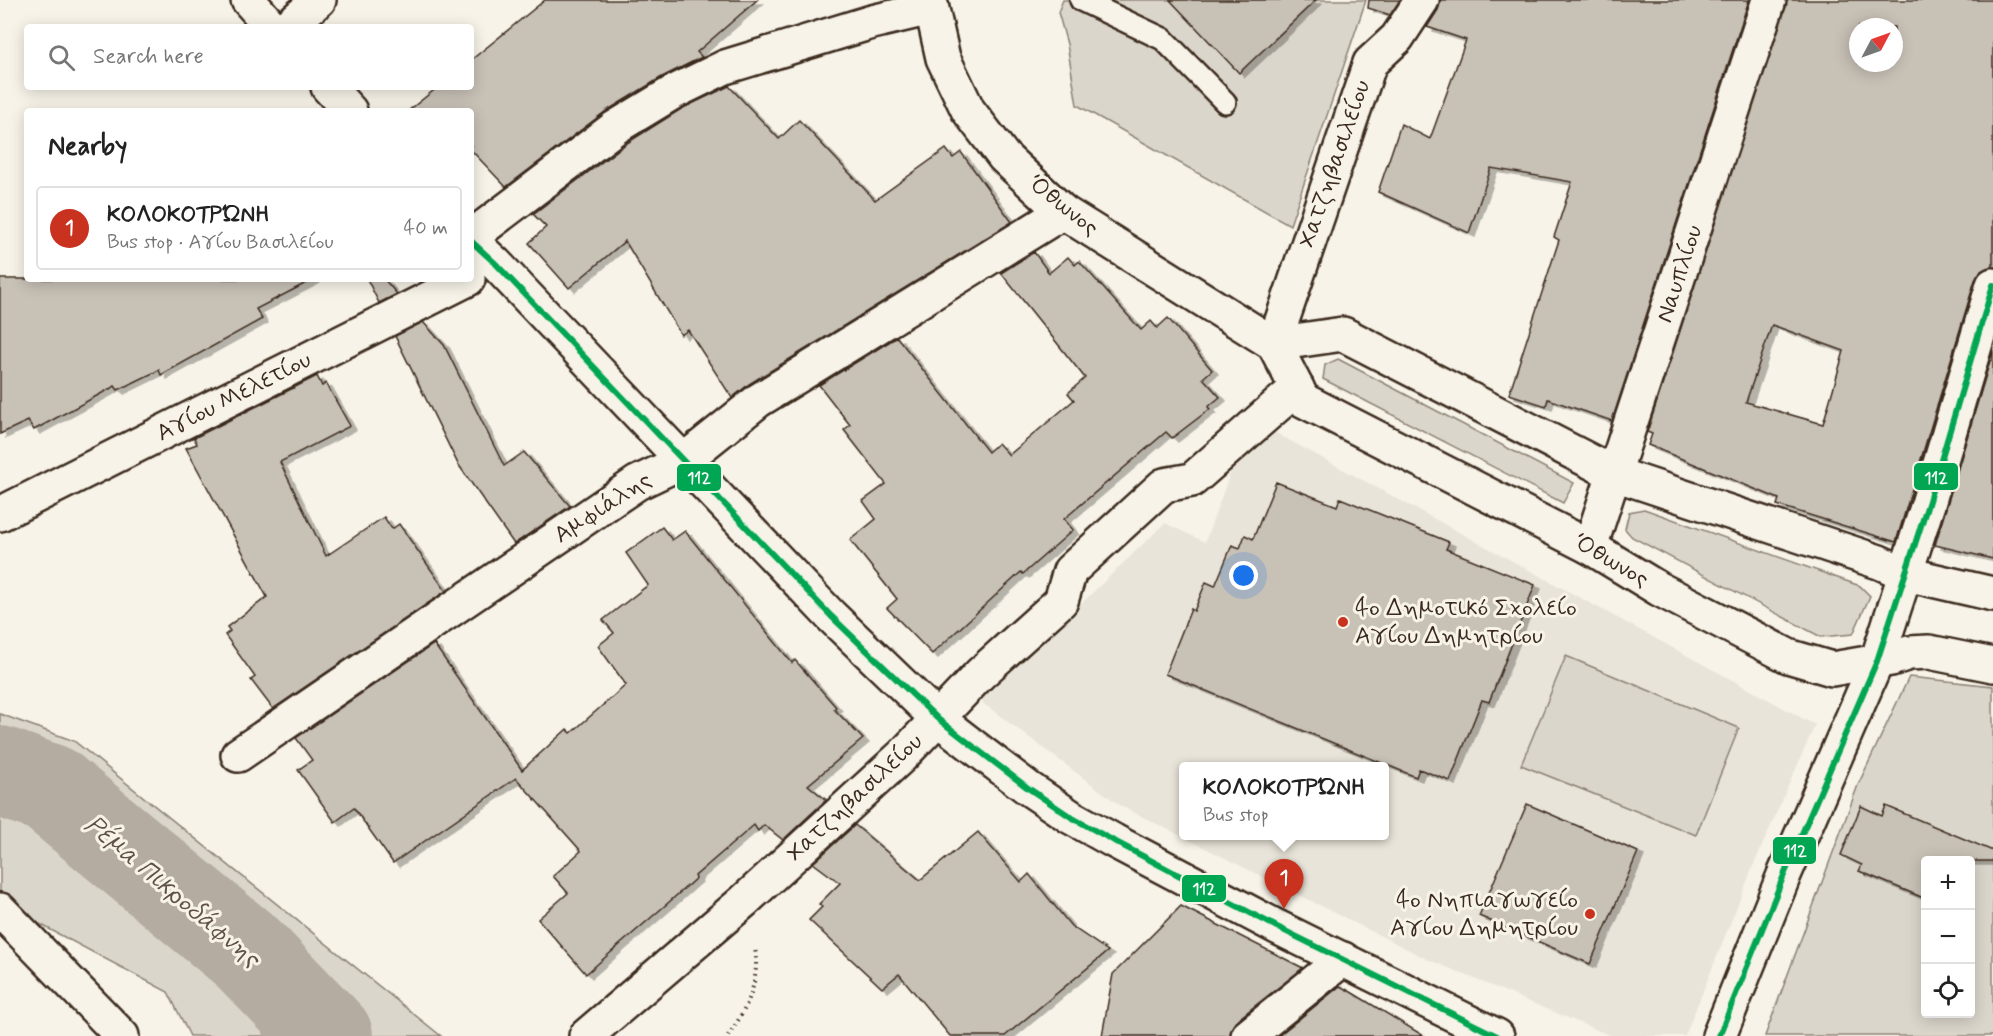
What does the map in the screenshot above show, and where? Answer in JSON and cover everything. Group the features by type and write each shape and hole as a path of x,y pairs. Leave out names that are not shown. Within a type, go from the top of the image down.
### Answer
{"street":[{"path":"248,0 269,24"},
{"path":"291,24 319,0"},
{"name":"Χατζηβασιλείου","path":"1274,344 1370,63 1397,38 1422,0"},
{"name":"Ναυπλίου","path":"1590,547 1769,0"},
{"path":"474,237 616,127 672,93 725,67 930,4"},
{"name":"Όθωνος","path":"930,4 943,58 968,110 1004,157 1063,212 1274,344 1304,400 1590,547 1659,590 1788,656 1832,669 1909,653 1929,652 1993,665"},
{"path":"331,90 347,108"},
{"name":"Αμφιάλης","path":"238,755 638,483 682,461 759,400 1063,212"},
{"path":"474,254 478,274 682,461 831,616 938,719 1028,788 1071,817 1257,916 1497,1036"},
{"name":"Αγίου Μελετίου","path":"0,514 462,282"},
{"path":"1719,1036 1784,875 1877,661 1906,574 1993,285"},
{"path":"1274,344 1342,334 1615,474 1857,554 1906,574 1993,594"},
{"name":"Χατζηβασιλείου","path":"586,1036 744,901 902,756 980,674 1060,601 1070,572 1164,485 1192,480 1297,388"},
{"path":"0,910 122,1036"},
{"path":"1248,1036 1343,959"}],"lane":[{"path":"1081,0 1163,39 1225,102"}],"path":[{"path":"728,1036 738,1021 755,985 757,957 744,901"}],"shaded area":[{"path":"1063,0 1366,0 1290,225 1077,105 1067,44 1058,12"},
{"path":"1338,359 1574,483 1563,503 1323,379 1325,365"},
{"name":"4ο Δημοτικό Σχολείο Αγίου Δημητρίου","path":"1274,432 1815,725 1752,869 1685,1036 1611,1036 1427,959 1189,840 1389,840 1389,762 1179,762 1179,835 1121,806 980,701 1165,523 1205,542 1235,460"},
{"path":"1644,509 1860,586 1870,596 1853,634 1821,637 1632,537 1625,529 1629,512"},
{"path":"1566,656 1739,728 1696,835 1521,765"},
{"path":"1909,677 1993,686 1993,1036 1765,1036 1858,785"},
{"path":"0,714 74,741 441,1036 190,1036 168,992 0,903"}],"building":[{"path":"545,0 757,0 697,52 702,57 662,77 606,111 506,187 474,153 474,108 412,108 434,90 474,90 474,58"},
{"path":"1170,0 1316,0 1239,73"},
{"path":"1369,0 1400,0 1390,15 1368,8"},
{"path":"1441,0 1749,0 1612,421 1548,399 1546,406 1509,394 1559,240 1554,237 1572,182 1491,168 1469,233 1378,192 1401,124 1430,139 1466,40 1427,27 1438,10"},
{"path":"1787,0 1993,0 1993,267 1981,271 1975,280 1896,542 1777,505 1779,499 1648,445 1652,434 1647,432","holes":["1772,325 1844,351 1823,424 1746,402"]},
{"path":"729,86 779,139 799,120 875,200 946,149 953,158 961,152 1012,222 749,384 732,398 688,330 681,335 625,241 569,288 529,243 546,227 533,214 627,143 681,109"},
{"path":"1034,252 1049,273 1068,257 1075,265 1079,261 1141,330 1151,321 1157,328 1168,318 1212,370 1203,378 1220,397 1208,407 1210,409 1172,438 1166,432 1064,519 1073,530 1023,574 1021,572 932,654 887,608 897,599 850,540 876,519 863,501 886,484 844,430 850,425 819,385 897,337 988,452 998,443 1009,455 1074,400 1068,393 1085,378 1001,273"},
{"path":"0,279 24,279 24,282 308,282 256,309 262,319 161,375 159,370 118,390 115,386 34,430 28,421 0,434"},
{"path":"368,282 387,282 397,294 379,303"},
{"path":"423,322 444,345 504,466 524,452 570,506 514,544 458,464 395,336"},
{"path":"1993,351 1993,559 1935,545"},
{"path":"317,376 322,386 326,383 350,426 280,462 326,556 384,517 392,529 399,524 446,591 273,709 251,680 255,677 225,635 230,631 227,627 267,597 186,448 197,444 194,438"},
{"path":"1276,482 1337,506 1340,498 1449,542 1446,549 1535,585 1489,702 1482,700 1450,781 1419,769 1416,777 1389,766 1389,762 1379,762 1165,674 1191,609 1194,611 1206,582 1215,586 1232,545 1240,548 1245,535 1253,539"},
{"path":"662,527 672,540 685,531 792,663 795,660 836,707 834,709 863,739 808,785 826,800 783,840 764,825 758,831 754,825 586,974 538,919 568,893 553,876 581,851 516,778 393,863 354,808 335,822 298,770 312,760 296,738 434,644 522,770 567,729 571,733 626,685 598,646 614,633 603,620 648,585 626,553"},
{"path":"1527,804 1638,852 1590,964 1479,916"},
{"path":"1861,806 1882,816 1886,806 1993,851 1993,861 1975,861 1975,856 1921,856 1921,897 1859,871 1862,865 1841,855"},
{"path":"855,825 920,880 978,832 1021,882 1029,874 1071,926 1108,951 1005,1036 950,1036 899,974 882,988 809,920 822,907 819,904 840,883 813,863"},
{"path":"1181,906 1303,968 1236,1021 1230,1036 1102,1036 1113,974"},
{"path":"1340,986 1351,992 1424,1036 1278,1036"}],"waterway":[{"name":"Ρέμα Πικροδάφνης","path":"0,771 50,789 248,953 328,1036"}],"transit line":[{"name":"112","path":"474,244 496,264 831,616 938,719 1028,788 1071,817 1277,927 1497,1036"},
{"name":"112","path":"1719,1036 1784,875 1877,661 1928,504 1993,285"}],"place":[{"name":"4ο Δημοτικό Σχολείο Αγίου Δημητρίου","path":"1343,622"},
{"name":"ΚΟΛΟΚΟΤΡΏΝΗ","path":"1284,909"},
{"name":"4ο Νηπιαγωγείο Αγίου Δημητρίου","path":"1590,914"}]}
